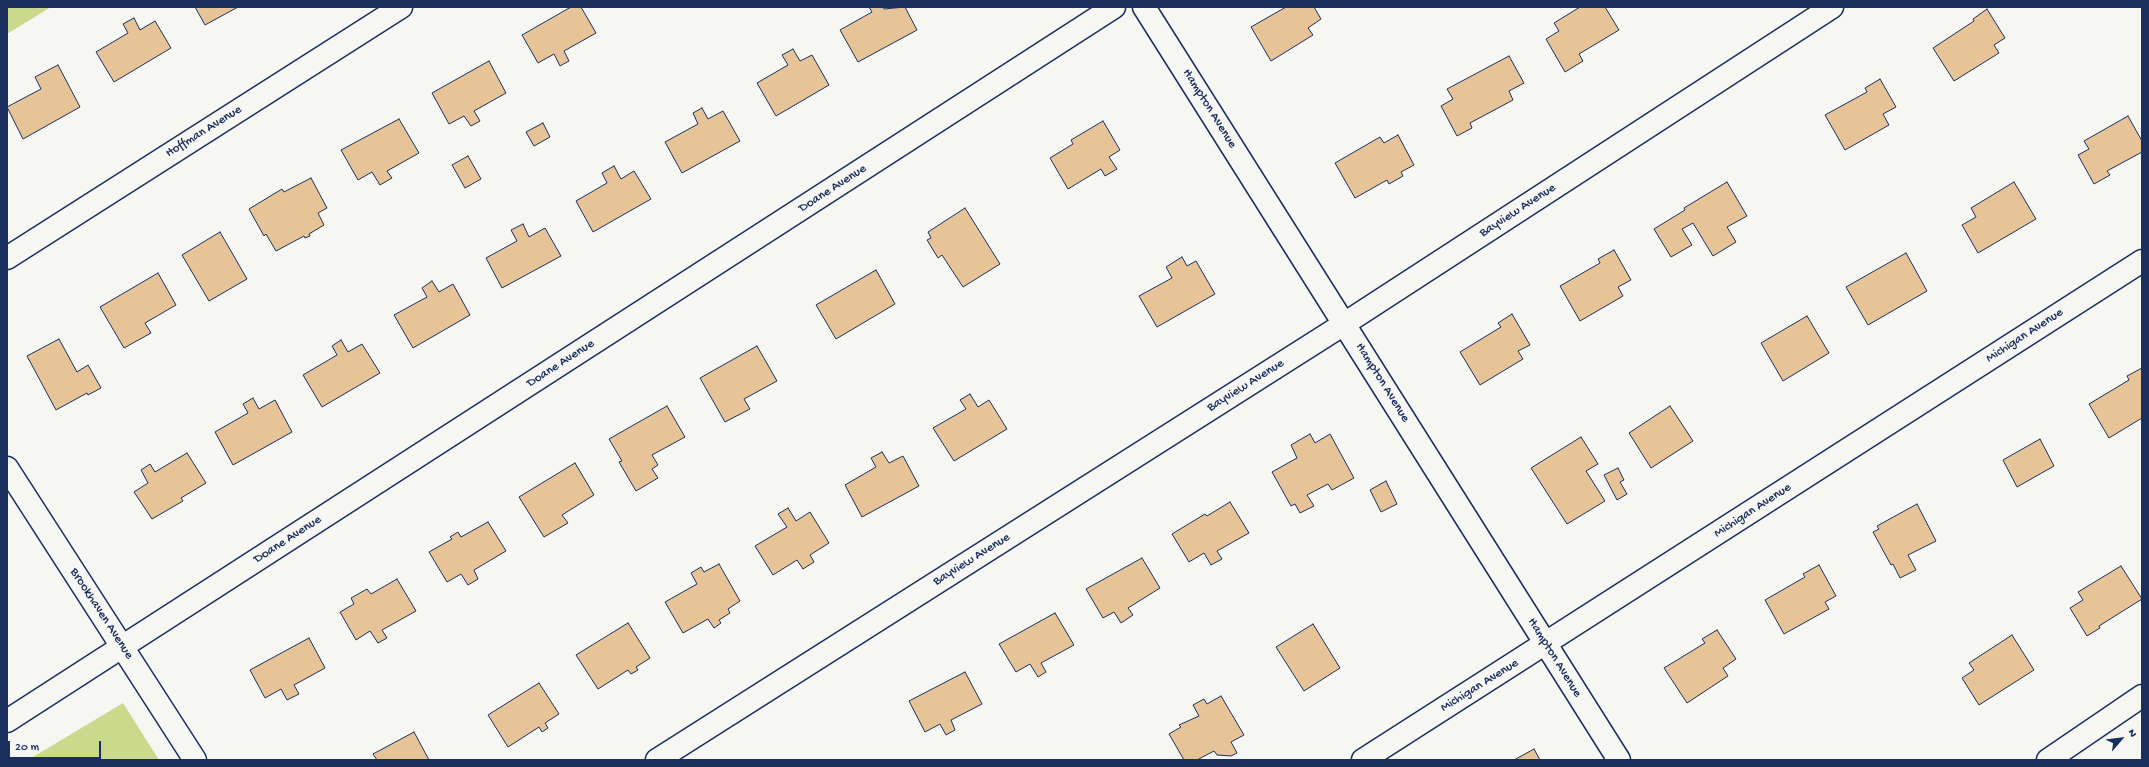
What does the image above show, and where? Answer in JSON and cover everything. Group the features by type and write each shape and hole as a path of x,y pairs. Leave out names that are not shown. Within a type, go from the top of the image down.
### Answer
{"street":[{"name":"Hoffman Avenue","path":"7,258 401,7"},
{"name":"Doane Avenue","path":"7,721 1114,7"},
{"name":"Hampton Avenue","path":"1144,7 1619,760"},
{"name":"Bayview Avenue","path":"657,760 1344,324 1832,7"},
{"name":"Michigan Avenue","path":"1363,760 2142,261"},
{"name":"Brookhaven Avenue","path":"7,468 195,760"},
{"path":"2048,760 2142,696"}],"green space":[{"path":"7,7 51,7 7,34"},
{"path":"123,703 159,760 28,760"}],"building":[{"path":"195,7 238,7 205,25"},
{"path":"571,7 581,7 596,33 564,51 569,61 560,66 554,54 538,63 522,35"},
{"path":"869,7 883,7 884,9 905,7 917,30 858,62 840,30 872,12"},
{"path":"1286,7 1314,7 1321,19 1308,28 1313,35 1271,61 1251,27"},
{"path":"1580,7 1605,7 1619,30 1579,54 1583,61 1565,72 1546,39 1559,31 1554,23"},
{"path":"1987,9 2005,38 1994,45 1999,53 1954,81 1933,48 1974,21 1973,19"},
{"path":"134,18 140,30 155,21 171,48 114,82 96,52 128,33 123,24"},
{"path":"793,49 800,61 812,55 829,85 776,116 757,83 788,65 782,55"},
{"path":"1509,56 1524,83 1509,91 1513,100 1470,123 1472,128 1457,136 1441,106 1453,99 1447,89"},
{"path":"489,61 506,93 474,111 480,121 471,126 464,116 449,124 432,93"},
{"path":"58,65 80,107 23,139 7,107 41,89 35,77"},
{"path":"1880,79 1896,107 1883,114 1889,125 1845,150 1825,115 1867,92 1865,88"},
{"path":"702,108 708,119 723,111 740,141 682,173 665,142 698,124 693,113"},
{"path":"2128,116 2142,141 2142,152 2107,171 2110,175 2094,184 2078,155 2089,149 2084,141"},
{"path":"399,119 419,153 387,171 392,178 380,185 372,172 358,180 341,150"},
{"path":"1103,121 1120,150 1109,157 1117,169 1105,176 1101,169 1068,189 1050,158 1073,144 1071,140"},
{"path":"543,123 550,137 534,146 526,132"},
{"path":"1398,135 1414,165 1401,172 1403,176 1389,184 1387,180 1355,198 1335,163 1380,137 1384,143"},
{"path":"468,156 481,179 465,188 452,165"},
{"path":"614,166 621,179 634,171 651,199 593,232 576,201 607,183 602,173"},
{"path":"311,178 327,208 318,213 324,225 309,234 310,236 305,238 304,236 276,251 266,234 264,236 249,209 282,189 284,192"},
{"path":"1727,182 1747,216 1727,227 1736,242 1713,256 1693,223 1682,229 1692,245 1671,257 1654,229 1685,210 1684,208"},
{"path":"2014,182 2036,219 1978,253 1962,225 1976,217 1971,208"},
{"path":"965,208 1000,264 963,287 942,255 938,258 927,240 931,238 928,232"},
{"path":"523,224 529,237 545,228 561,256 502,288 486,258 517,241 511,230"},
{"path":"220,232 247,279 209,301 182,255"},
{"path":"1614,250 1631,280 1618,287 1623,296 1580,321 1560,286 1600,263 1598,259"},
{"path":"1906,253 1927,291 1868,325 1846,287"},
{"path":"1182,257 1187,266 1196,261 1215,294 1157,327 1139,296 1172,278 1166,267"},
{"path":"876,270 895,304 836,339 816,305"},
{"path":"158,273 176,305 145,323 151,333 124,348 100,307"},
{"path":"432,281 439,292 453,284 470,315 413,348 394,315 427,297 422,288"},
{"path":"1512,314 1530,345 1518,351 1523,359 1480,385 1460,352 1501,327 1498,323"},
{"path":"1807,316 1829,353 1783,381 1761,343"},
{"path":"59,339 77,372 88,365 101,388 88,395 87,393 56,410 27,356"},
{"path":"341,340 348,352 362,344 380,373 322,407 303,375 337,355 332,346"},
{"path":"757,346 777,381 744,399 750,409 725,422 700,378"},
{"path":"2142,368 2142,418 2109,438 2089,404 2129,380 2127,376"},
{"path":"970,394 978,407 989,400 1007,429 954,461 933,428 966,409 960,400"},
{"path":"253,398 259,409 275,400 292,432 233,465 215,432 248,413 243,404"},
{"path":"667,406 685,437 652,455 658,465 652,469 658,478 636,491 619,462 622,461 609,439"},
{"path":"1670,406 1693,441 1651,468 1629,433"},
{"path":"1310,434 1315,443 1330,434 1354,478 1332,490 1328,484 1307,495 1314,506 1300,513 1295,504 1291,506 1272,472 1297,458 1291,445"},
{"path":"1581,437 1598,464 1586,471 1605,501 1567,524 1531,468"},
{"path":"2040,439 2054,466 2017,487 2003,460"},
{"path":"882,452 889,463 903,456 919,486 862,517 845,485 876,467 871,458"},
{"path":"187,453 206,483 181,498 183,501 152,519 134,492 148,483 141,470 150,464 155,472"},
{"path":"575,463 594,495 562,515 568,523 544,537 519,497"},
{"path":"1618,468 1624,480 1620,482 1627,494 1617,500 1604,475"},
{"path":"1386,481 1397,504 1381,512 1370,490"},
{"path":"1230,502 1249,533 1217,551 1222,559 1211,565 1204,553 1189,562 1172,534 1205,514 1207,516"},
{"path":"1917,504 1936,541 1908,555 1916,570 1900,578 1873,532 1879,529 1877,526"},
{"path":"788,508 796,521 810,512 829,543 810,555 814,562 803,569 797,560 773,575 755,546 787,527 778,514"},
{"path":"488,522 506,551 474,570 478,579 468,585 461,574 447,582 429,552 452,539 450,537 458,532 461,537"},
{"path":"1142,558 1160,588 1128,608 1133,615 1121,623 1114,612 1103,618 1086,589"},
{"path":"719,564 740,601 728,609 730,613 719,620 721,623 714,628 708,619 683,633 665,602 697,584 691,573 701,567 704,572"},
{"path":"1819,565 1836,596 1825,602 1829,609 1784,634 1765,600 1805,577 1803,574"},
{"path":"2121,566 2142,599 2099,626 2100,628 2087,636 2070,608 2083,600 2078,592"},
{"path":"397,579 416,611 382,630 387,638 378,643 370,631 356,640 340,612 354,604 351,598 367,589 371,594"},
{"path":"1055,613 1074,645 1041,663 1046,672 1038,677 1030,664 1016,672 999,644"},
{"path":"628,623 650,658 636,667 638,670 631,674 628,670 598,689 576,655"},
{"path":"1313,624 1340,668 1304,691 1276,647"},
{"path":"1717,630 1736,659 1723,668 1728,676 1687,703 1664,668 1705,643 1702,639"},
{"path":"2012,635 2034,670 1979,705 1962,678 1974,670 1969,663"},
{"path":"309,638 325,668 294,685 299,694 287,700 281,689 265,698 250,670"},
{"path":"965,672 982,704 951,720 955,730 946,735 940,724 925,732 909,701"},
{"path":"539,683 559,714 545,723 548,728 542,732 539,727 508,747 488,715"},
{"path":"1221,696 1244,735 1231,742 1237,753 1231,756 1217,755 1214,751 1197,760 1184,760 1169,734 1181,727 1179,725 1199,716 1193,705 1204,699 1207,704"},
{"path":"414,732 429,760 377,760 373,754"},
{"path":"1534,749 1540,760 1514,760"}]}
